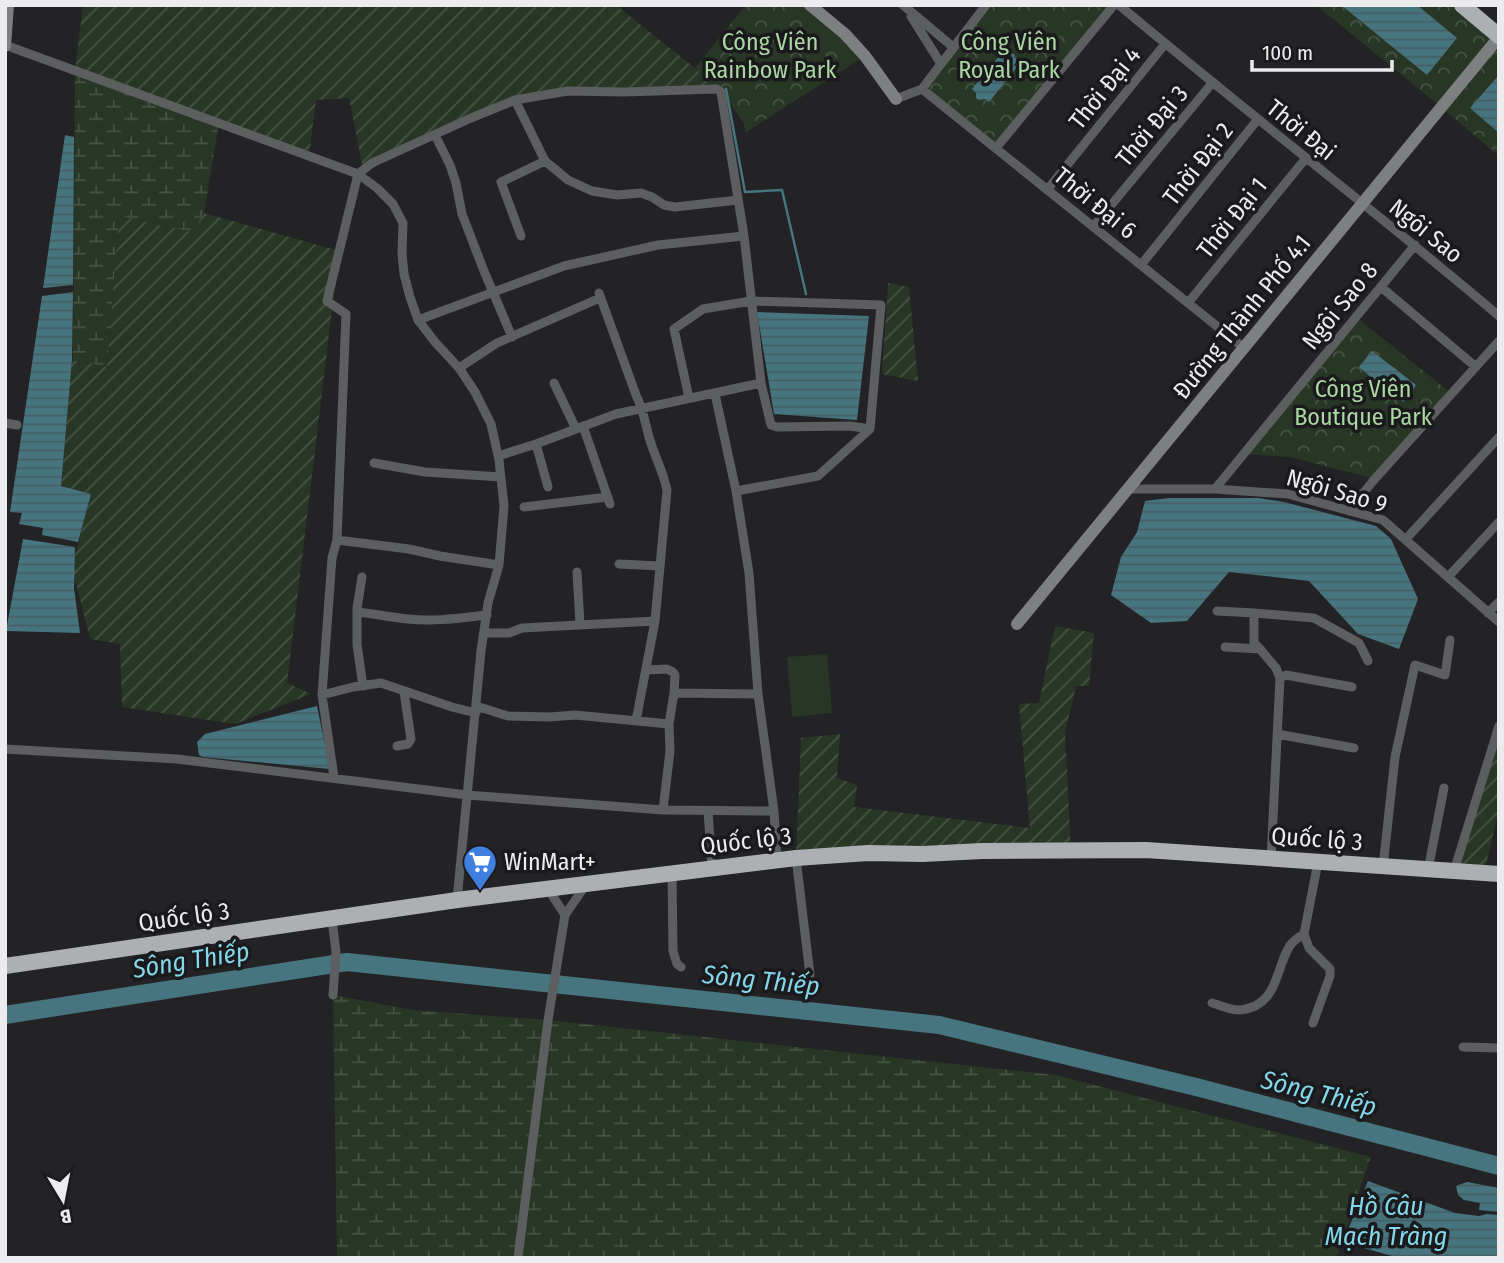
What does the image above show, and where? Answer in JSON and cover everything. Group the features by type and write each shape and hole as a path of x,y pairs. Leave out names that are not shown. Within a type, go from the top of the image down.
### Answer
{"highway":[{"path":"1462,5 1499,37"},
{"path":"1478,5 1499,22"},
{"name":"Quốc lộ 3","path":"5,966 457,900 778,860 868,853 1146,850 1499,874"}],"street":[{"path":"8,5 5,46 358,174 393,204 402,223 404,274 418,320 459,368 491,424 504,506 499,565 486,615 457,900"},
{"path":"810,5 845,34 865,56 896,99 922,89 986,5"},
{"path":"996,148 1116,5"},
{"name":"Thời Đại","path":"1116,5 1362,204"},
{"path":"905,7 953,47"},
{"path":"905,7 941,64"},
{"name":"Đường Thành Phố 4.1","path":"1017,624 1499,37"},
{"name":"Thời Đại 4","path":"1047,190 1165,44"},
{"name":"Thời Đại 3","path":"1093,227 1213,82"},
{"path":"334,777 322,695 331,558 337,540 346,314 327,301 358,174 372,163 515,100 568,91 717,89 724,101 744,236 761,383 771,425 850,426 870,429"},
{"name":"Thời Đại 6","path":"922,89 1244,348"},
{"path":"515,100 545,161 568,180 592,191 617,195 641,193 664,205 675,207 738,200"},
{"name":"Thời Đại 2","path":"1141,265 1258,119"},
{"path":"435,135 450,165 462,214 512,337"},
{"name":"Thời Đại 1","path":"1188,303 1306,159"},
{"path":"521,236 501,182 545,161"},
{"name":"Ngôi Sao","path":"1362,204 1499,316"},
{"path":"418,320 564,265 658,245 744,236"},
{"name":"Ngôi Sao 8","path":"1215,489 1415,245"},
{"path":"1381,287 1476,367"},
{"path":"459,368 497,343 599,296 642,408 667,490 655,621 636,721"},
{"path":"689,398 674,329 703,309 751,301 881,305 870,429 818,476 736,491"},
{"path":"1349,511 1499,341"},
{"path":"524,507 609,500 580,428 554,383"},
{"path":"498,456 616,414 761,383"},
{"path":"715,394 736,491 748,573 758,694 778,860"},
{"path":"5,423 17,425"},
{"path":"1406,540 1499,437"},
{"path":"536,444 548,488"},
{"path":"374,463 425,472 501,477"},
{"name":"Ngôi Sao 9","path":"1128,489 1215,489 1288,494 1383,520 1499,622"},
{"path":"1448,577 1499,522"},
{"path":"337,540 499,565"},
{"path":"619,564 660,566"},
{"path":"577,572 580,625"},
{"path":"362,577 357,612 363,686"},
{"path":"1489,613 1499,602"},
{"path":"1217,611 1314,618 1359,643 1368,661"},
{"path":"357,612 432,620 486,615"},
{"path":"1254,613 1254,643 1276,668 1280,678 1271,859"},
{"path":"484,633 509,633 522,628 655,621"},
{"path":"1382,867 1395,757 1415,665 1445,675 1450,640"},
{"path":"1225,647 1260,649"},
{"path":"646,670 667,669 675,675 663,810"},
{"path":"1280,678 1286,675 1352,687"},
{"path":"322,695 381,683 452,708 476,709 509,716 575,715 669,724"},
{"path":"397,746 408,744 411,739 404,692"},
{"path":"674,693 758,694"},
{"path":"1454,871 1499,726"},
{"path":"1277,734 1354,748"},
{"path":"5,749 177,759 467,795 663,810 774,811"},
{"path":"1428,870 1444,788"},
{"path":"708,811 712,868"},
{"path":"796,858 810,975"},
{"path":"1312,1023 1330,976 1330,969 1309,948 1304,934 1318,862"},
{"path":"672,874 673,951 677,964 681,967"},
{"path":"518,1258 548,1020 565,915 586,884"},
{"path":"548,889 565,915"},
{"path":"332,919 336,953 333,992"},
{"path":"1212,1003 1238,1010 1251,1008 1261,1002 1270,994 1288,948 1304,934"},
{"path":"1463,1047 1499,1048"}],"green space":[{"path":"83,5 616,5 721,89 568,91 515,100 363,169 349,98 316,100 309,156 75,71"},
{"name":"Công Viên Rainbow Park","path":"746,5 810,5 865,56 746,132 744,124 721,89 695,68"},
{"name":"Công Viên Royal Park","path":"986,5 1114,5 996,148 922,89"},
{"path":"1316,5 1453,5 1496,40 1499,43 1499,156 1441,107"},
{"path":"75,71 219,123 204,213 192,232 119,216 107,367 73,360"},
{"path":"204,213 339,251 287,683 311,694 235,724 122,707 120,644 90,639 72,567 91,494 61,486 72,360 107,367 119,216 192,232"},
{"path":"888,283 909,287 918,381 882,374"},
{"name":"Công Viên Boutique Park","path":"1356,317 1452,394 1373,481 1364,476 1290,457 1244,454"},
{"path":"1055,626 1094,633 1089,686 1076,686 1065,733 1071,851 796,858 801,738 840,734 837,778 857,785 854,807 1030,828 1019,704 1039,703"},
{"path":"827,654 832,713 792,717 787,657"},
{"path":"1499,733 1499,809 1484,873 1454,871"},
{"path":"333,995 413,1010 548,1020 1056,1075 1371,1157 1336,1258 337,1258"}],"water":[{"path":"1341,5 1417,5 1457,38 1427,75"},
{"path":"1002,53 1014,54 1017,61 1014,65 1017,67 989,102 985,99 979,100 972,89"},
{"path":"1499,75 1499,133 1470,108"},
{"path":"65,135 74,137 73,285 43,288"},
{"path":"73,292 72,360 61,486 91,494 78,542 42,535 43,528 19,524 22,513 10,512 42,296"},
{"path":"757,312 869,316 857,420 774,414"},
{"path":"1372,351 1416,385 1403,402 1386,389 1378,390 1374,387 1373,379 1359,367"},
{"path":"1169,498 1258,498 1284,502 1376,526 1391,539 1418,599 1399,649 1358,634 1309,581 1229,572 1187,621 1151,623 1111,595 1121,557 1137,532 1145,501"},
{"path":"23,539 75,547 74,588 80,633 6,631"},
{"path":"317,706 330,769 199,755 197,742 205,734"},
{"name":"Hồ Câu Mạch Tràng","path":"1368,1181 1455,1213 1499,1215 1499,1258 1399,1258 1343,1242"},
{"path":"1467,1182 1499,1188 1499,1212 1479,1210 1480,1203 1464,1200 1458,1195 1456,1186"}],"waterway":[{"path":"726,89 745,192 782,190 806,294"},
{"name":"Sông Thiếp","path":"5,1015 347,962 939,1025 1196,1087 1499,1166"}],"place":[{"name":"WinMart+","path":"480,892"}]}
